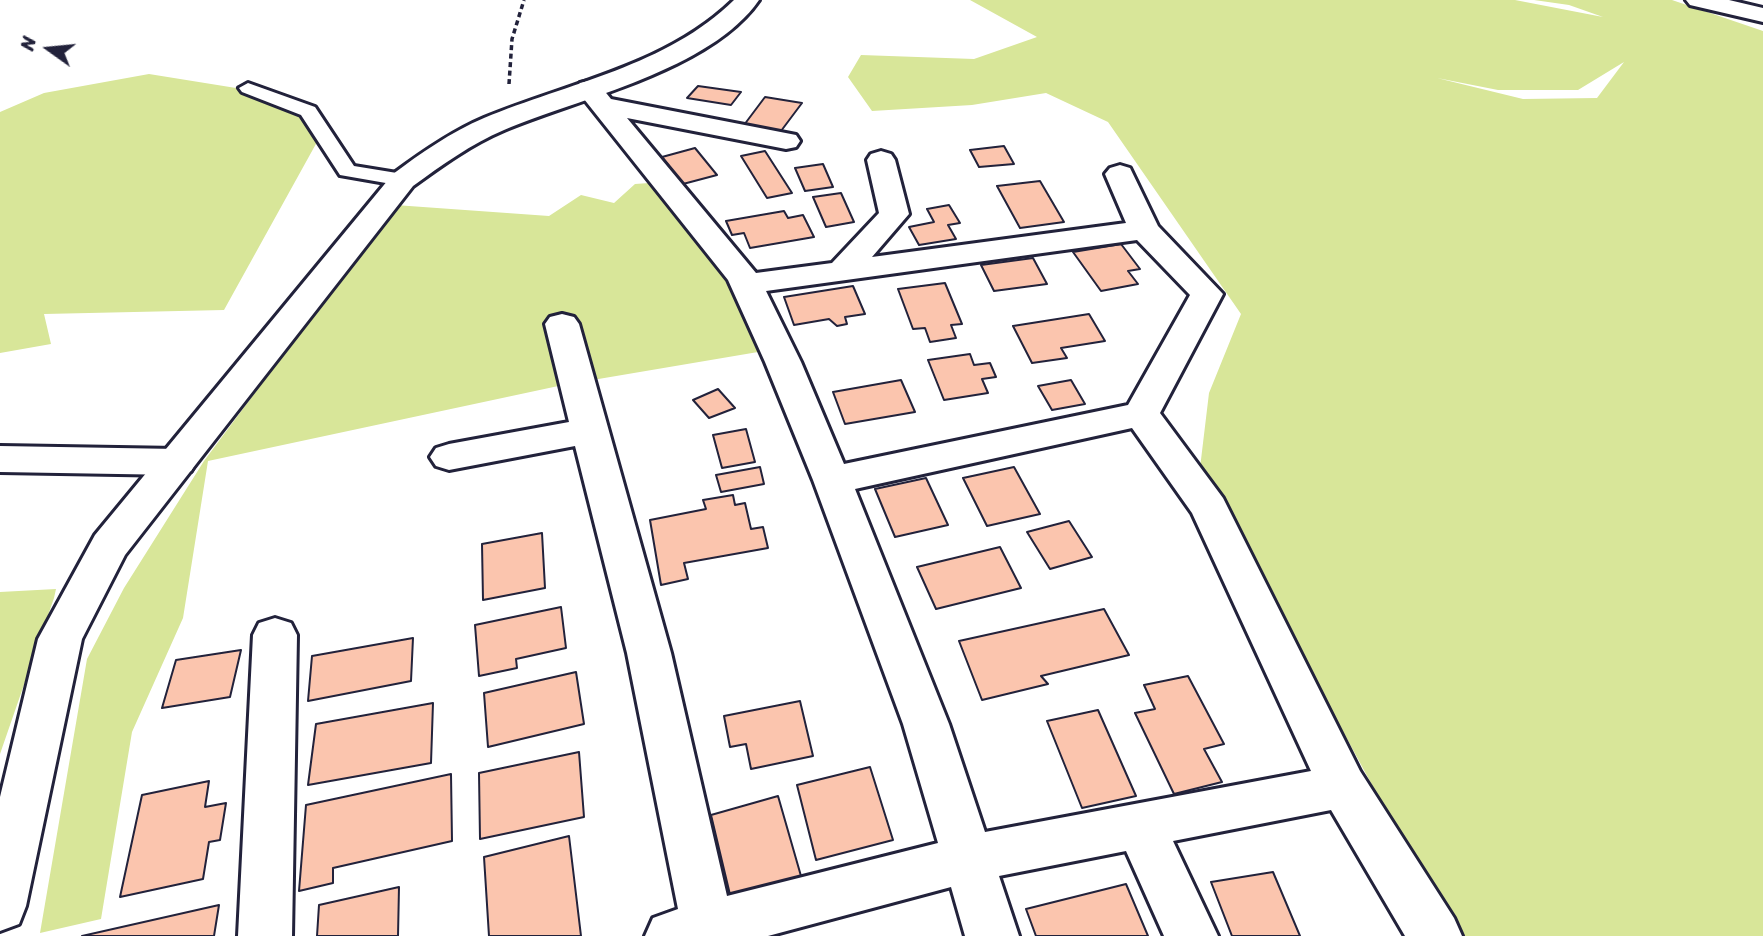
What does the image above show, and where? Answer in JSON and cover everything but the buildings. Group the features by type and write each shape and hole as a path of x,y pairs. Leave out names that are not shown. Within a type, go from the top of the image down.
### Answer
{"street":[{"path":"0,906 60,639 109,547 403,180 446,148 492,124 596,97 735,17 747,0"},
{"path":"1698,0 1763,15"},
{"path":"596,97 786,141"},
{"path":"596,97 746,284 783,362 832,480 926,724 992,936"},
{"path":"842,271 894,214 881,160"},
{"path":"832,480 1140,414 1207,294 1144,230 1120,174"},
{"path":"746,284 1144,230"},
{"path":"562,324 649,653 690,931 966,859 1343,786"},
{"path":"1140,414 1209,508 1343,786 1435,936"},
{"path":"449,457 591,431"},
{"path":"0,459 177,462"},
{"path":"265,936 275,635"},
{"path":"1140,826 1191,936"}],"lane":[{"path":"248,88 308,111 346,171 403,180"}],"path":[{"path":"492,124 512,79 512,39 524,0"}],"green space":[{"path":"970,0 1515,0 1603,17 1569,5 1534,0 1672,0 1763,31 1763,936 1454,936 1200,468 1209,393 1241,314 1108,122 1046,93 972,105 872,111 848,77 861,55 974,59 1037,37","holes":["1624,62 1597,98 1523,99 1437,78 1498,90 1578,90"]},
{"path":"149,74 236,88 296,114 322,133 224,310 44,314 51,344 0,353 0,112 44,93"},
{"path":"649,183 735,269 758,352 563,385 208,461 183,618 132,732 101,919 40,933 87,659 124,588 204,461 395,205 549,216 581,195 614,203 635,184"},
{"path":"56,589 54,598 0,754 0,592"}]}
